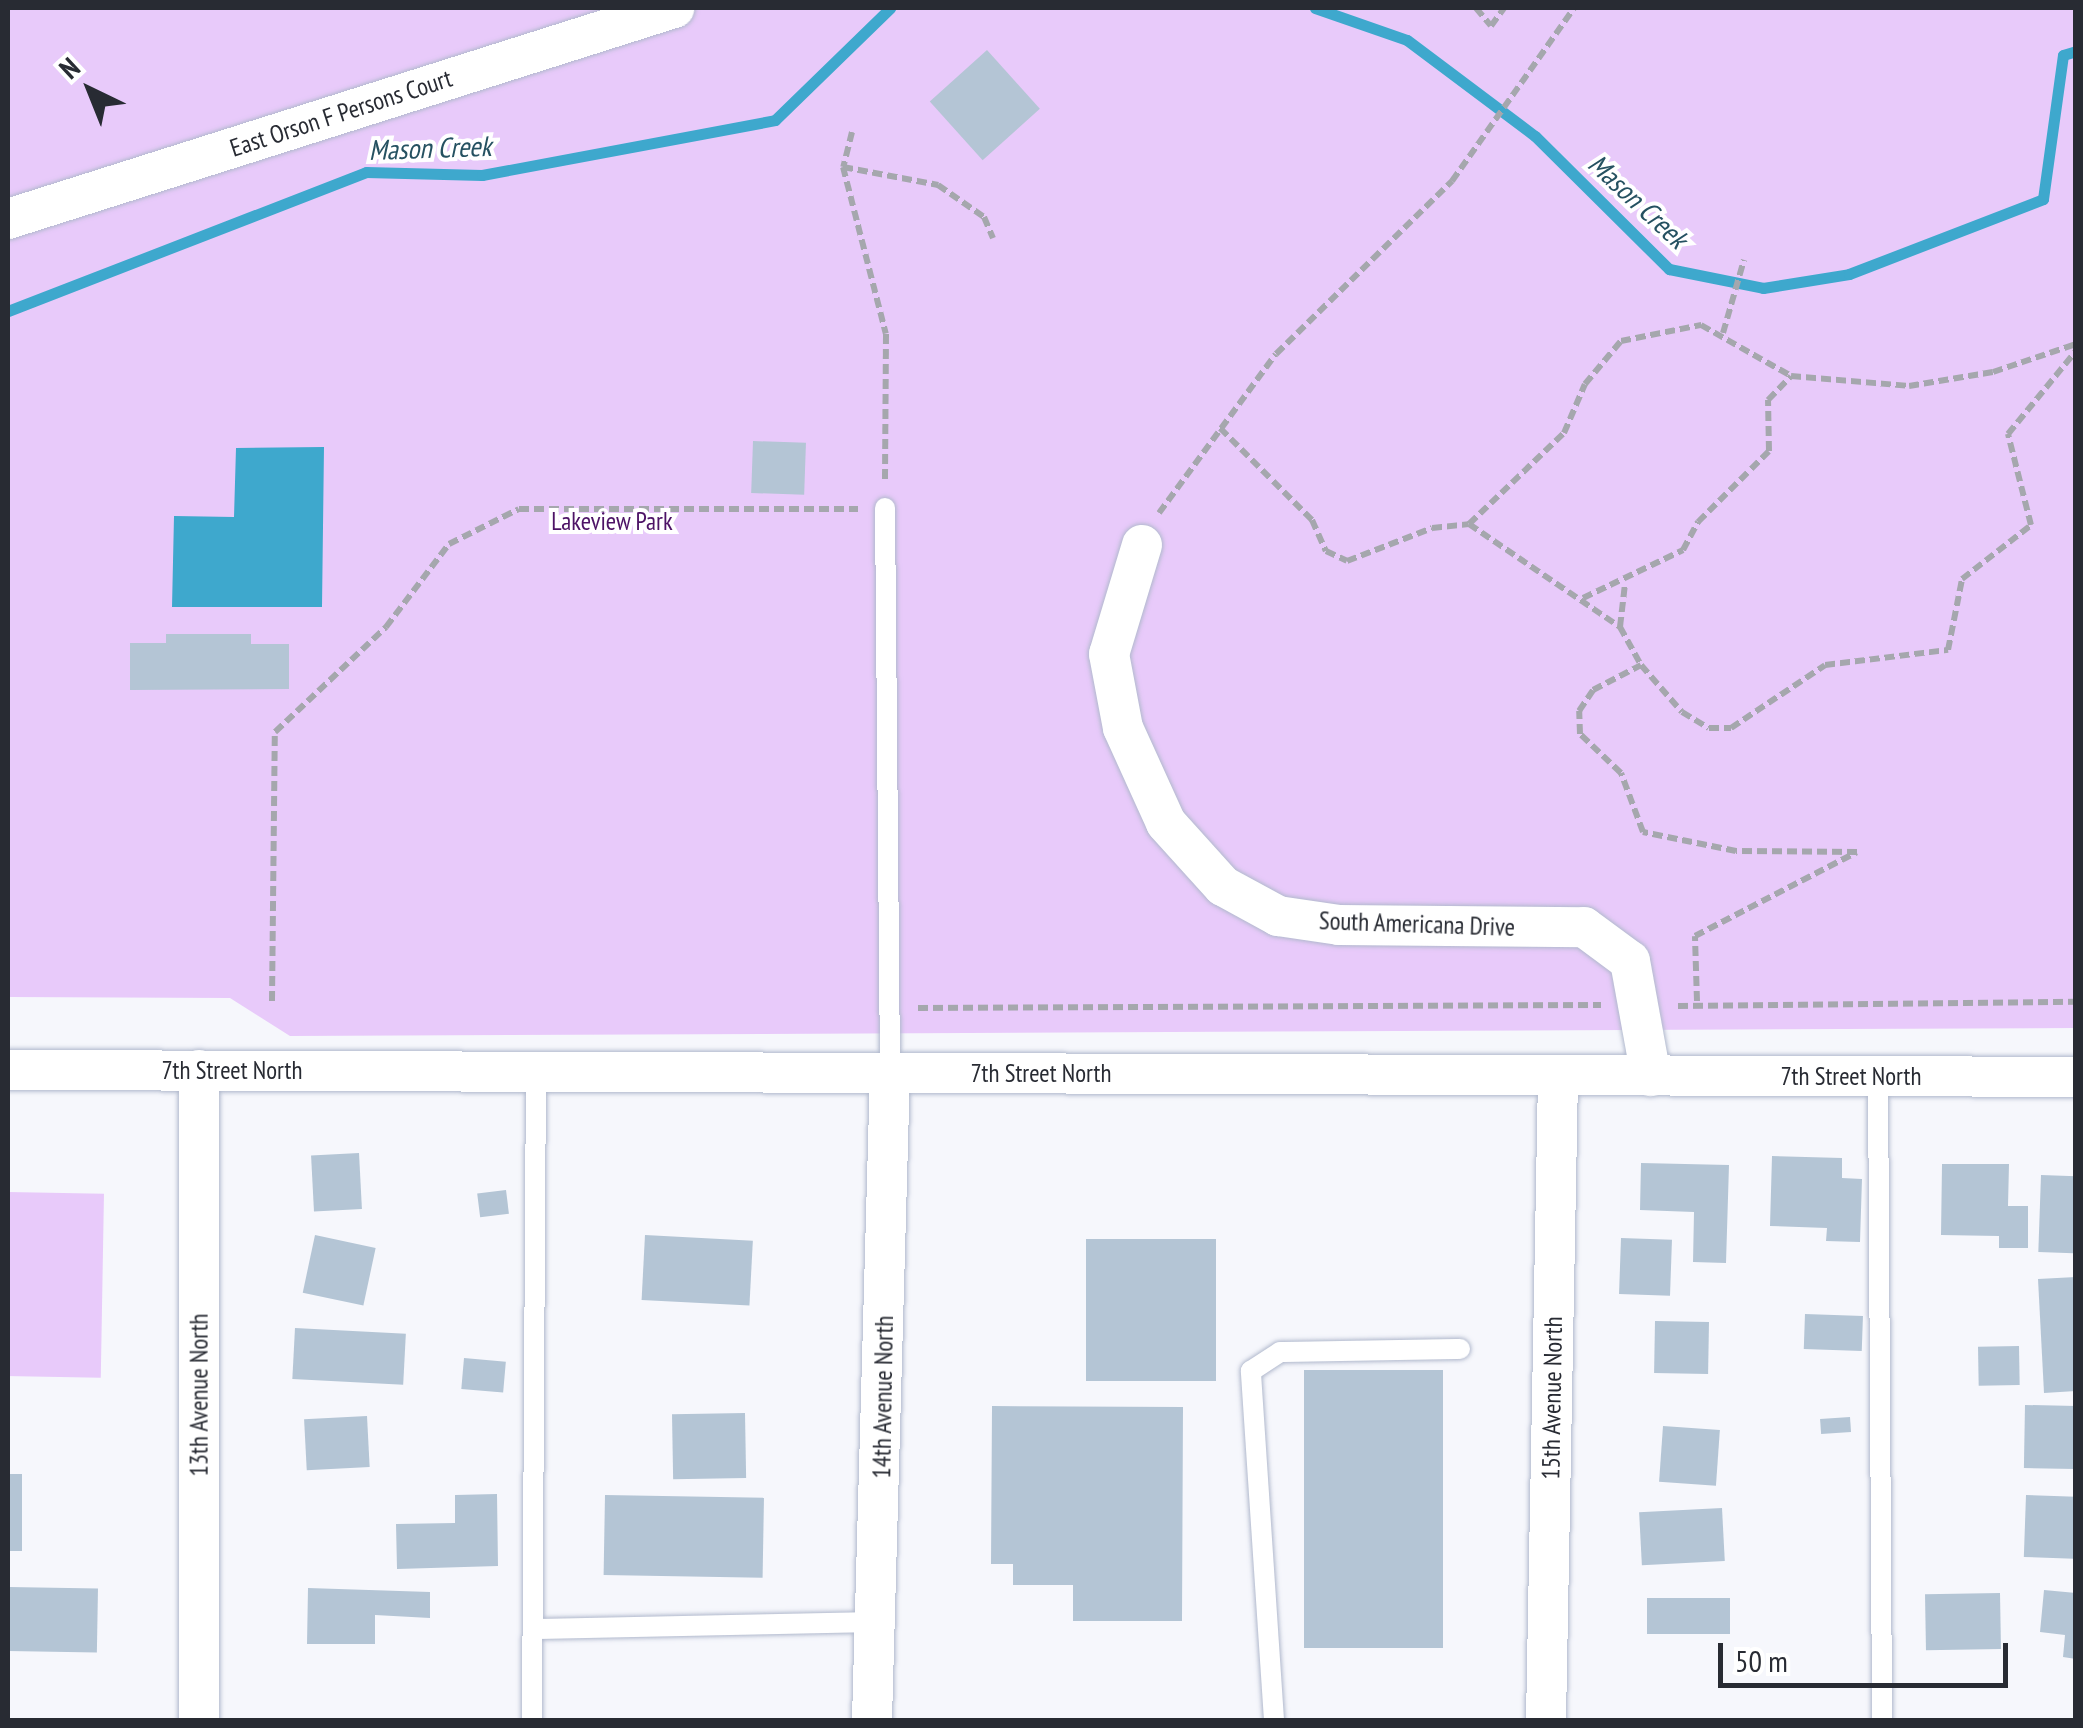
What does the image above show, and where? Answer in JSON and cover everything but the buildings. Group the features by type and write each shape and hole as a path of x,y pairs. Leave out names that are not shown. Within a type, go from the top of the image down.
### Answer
{"street":[{"name":"East Orson F Persons Court","path":"8,219 674,8"},
{"name":"South Americana Drive","path":"1142,545 1109,654 1123,728 1166,823 1223,886 1278,916 1339,925 1584,927 1630,961 1651,1076"},
{"name":"7th Street North","path":"8,1070 2076,1077"},
{"name":"13th Avenue North","path":"199,1070 199,1720"},
{"name":"14th Avenue North","path":"872,1720 878,1622 890,1073"},
{"name":"15th Avenue North","path":"1546,1720 1558,1076"}],"lane":[{"path":"885,508 890,1073"},
{"path":"532,1720 536,1629 536,1072"},
{"path":"1878,1076 1882,1720"},
{"path":"1274,1720 1252,1371 1280,1352 1460,1348"},
{"path":"536,1629 878,1622"}],"path":[{"path":"1476,8 1491,26 1504,8"},
{"path":"1142,545 1220,428 1276,354 1452,180 1574,8"},
{"path":"272,1001 275,732 386,627 449,544 519,510 885,508 886,334 843,166 852,132"},
{"path":"843,166 938,185 984,217 993,238"},
{"path":"1723,333 1744,260"},
{"path":"1220,428 1312,520 1326,551 1347,561 1469,524 1564,433 1585,384 1622,341 1686,327 1723,333 1791,376 1910,386 1993,372 2076,348"},
{"path":"1469,524 1583,598 1620,628 1642,664 1682,712 1710,728 1731,728 1824,665 1948,650 1962,578 2031,525 2008,434 2076,348"},
{"path":"1583,598 1625,584 1684,550 1698,522 1758,467 1769,451 1768,400 1791,376"},
{"path":"1620,628 1625,584"},
{"path":"1642,664 1593,690 1578,711 1580,734 1621,773 1643,832 1736,851 1857,852 1695,936 1696,1001"},
{"path":"914,989 914,1008 1607,1005"},
{"path":"1667,1008 1696,1001 2076,1002"}],"green space":[{"name":"Lakeview Park","path":"8,8 2075,8 2075,1028 290,1036 230,998 8,997"},
{"path":"8,1192 104,1194 101,1378 8,1376"}],"water":[{"path":"324,447 322,607 172,607 174,516 234,517 236,448"}],"waterway":[{"name":"Mason Creek","path":"8,311 366,172 482,175 775,120 890,8"},
{"name":"Mason Creek","path":"1315,8 1407,40 1535,136 1669,269 1763,288 1849,274 2043,199 2063,55 2076,51"}]}
